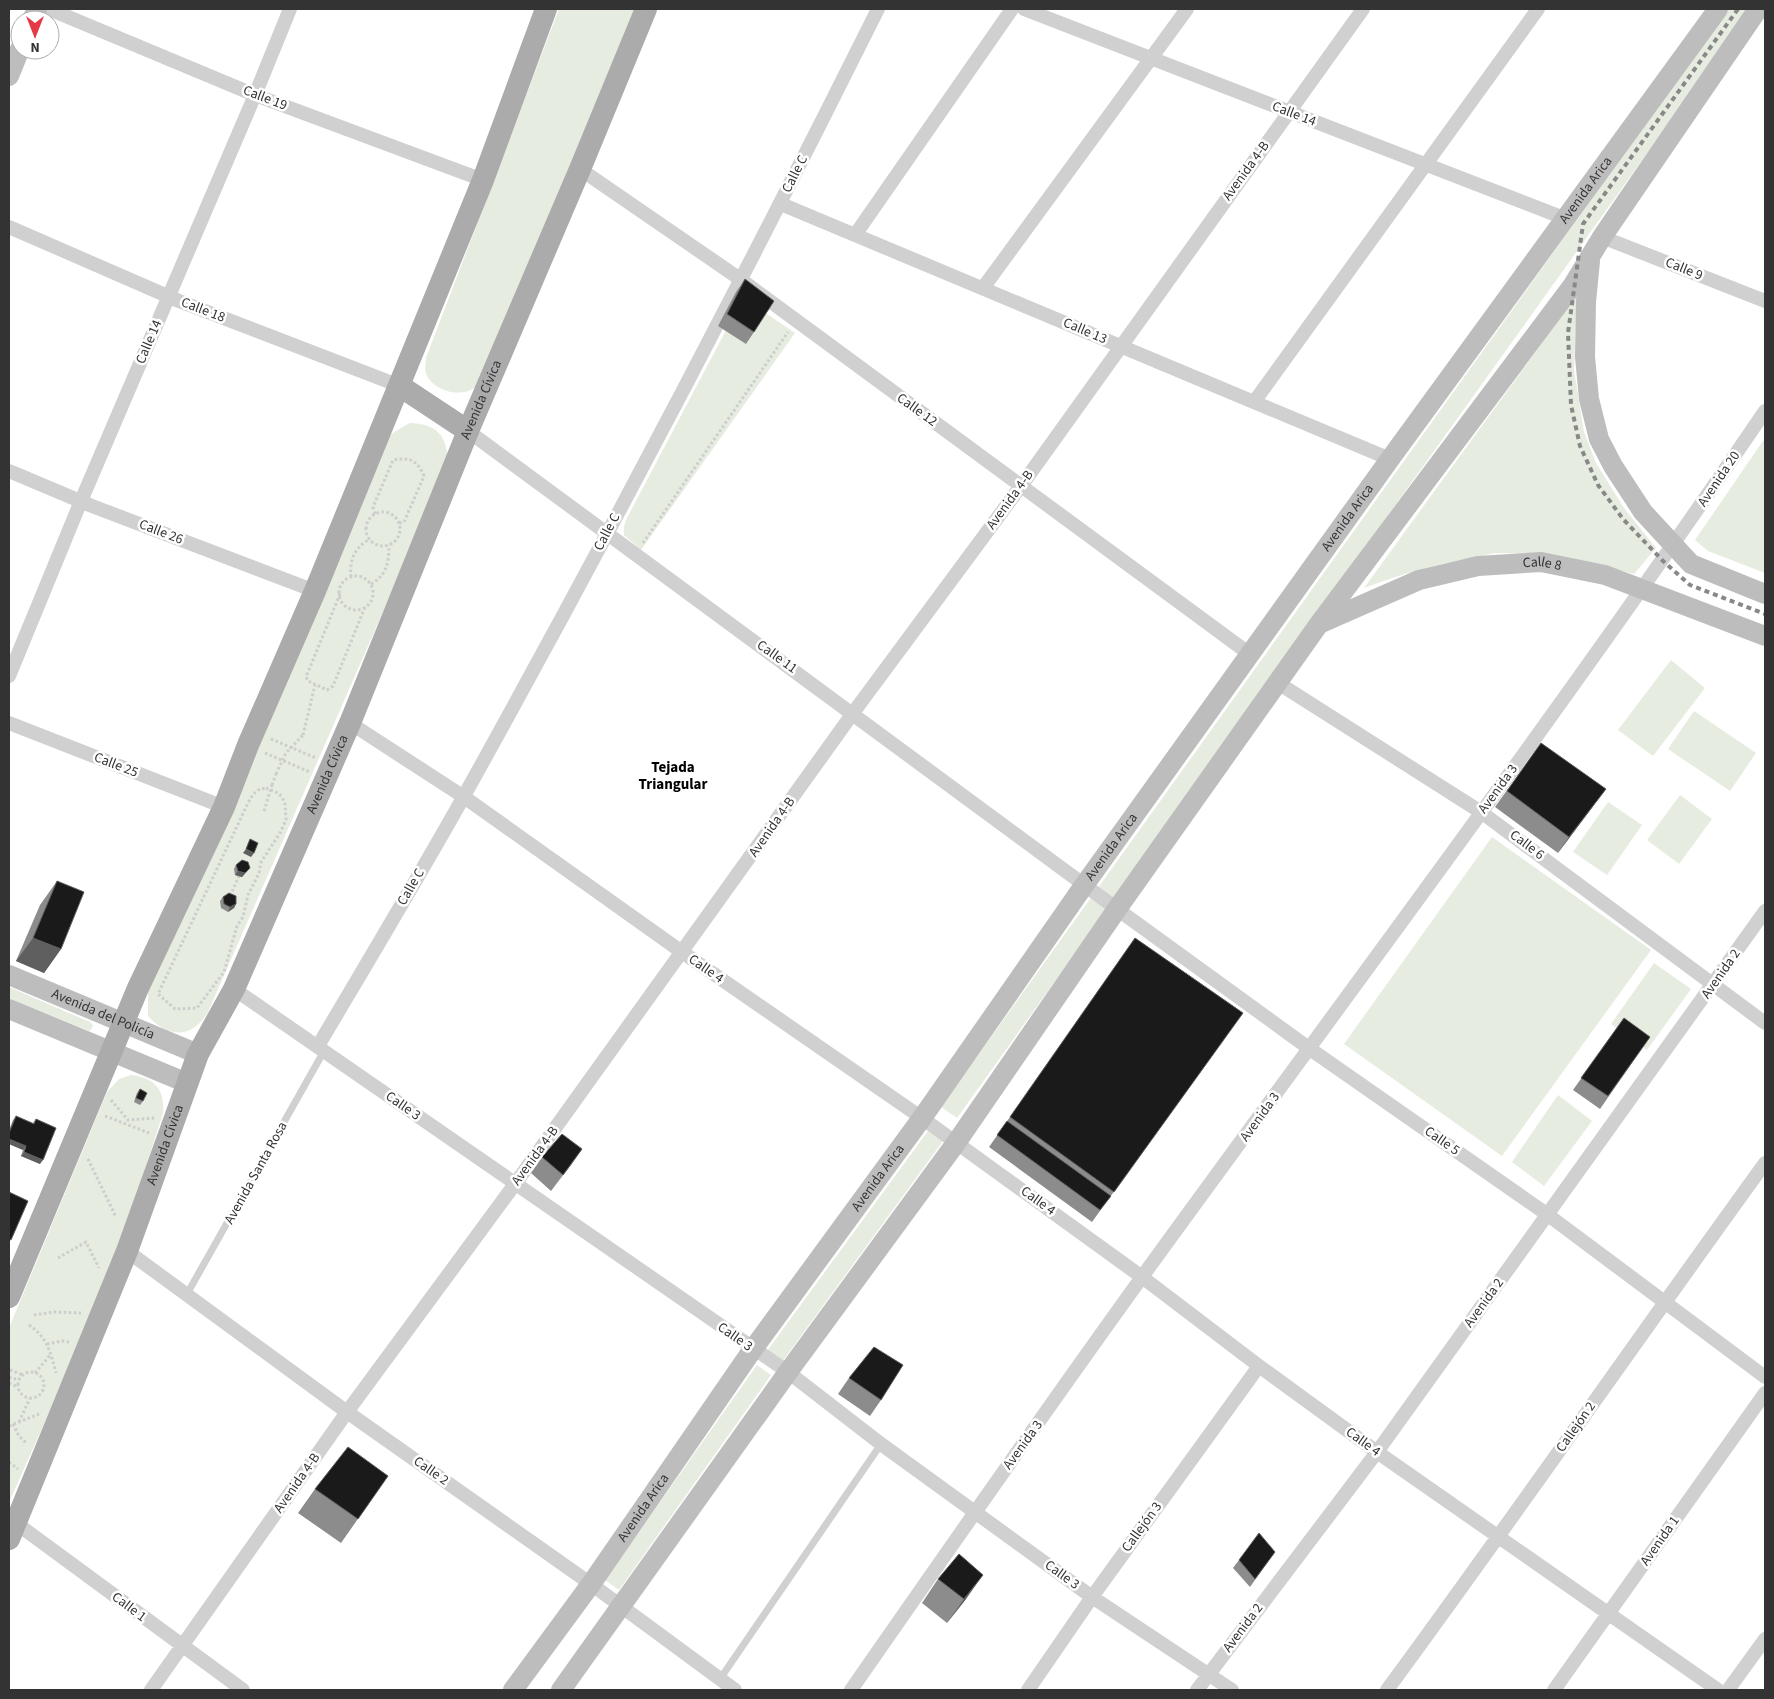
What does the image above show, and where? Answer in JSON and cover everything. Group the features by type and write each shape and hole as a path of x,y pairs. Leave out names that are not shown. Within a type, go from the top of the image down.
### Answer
{"main road":[{"path":"9,1296 15,1264 138,988 224,807 251,739 315,591 483,180 546,9"},
{"name":"Avenida Cívica","path":"12,1531 127,1251 198,1054 234,989 350,723 468,431 646,9"},
{"path":"400,386 468,431"}],"street":[{"name":"Calle 19","path":"49,9 255,94 483,180"},
{"name":"Calle 14","path":"9,676 81,501 290,9"},
{"name":"Calle C","path":"321,1049 464,797 607,533 781,204 878,9"},
{"path":"855,235 1012,9"},
{"name":"Calle 14","path":"1024,9 1564,218"},
{"path":"983,288 1187,9"},
{"name":"Avenida 4-B","path":"151,1690 347,1412 515,1184 853,713 1021,486 1363,9"},
{"path":"1254,402 1538,9"},
{"name":"Avenida Arica","path":"513,1690 591,1584 753,1349 922,1118 1085,884 1251,655 1390,458 1718,9"},
{"path":"561,1690 788,1372 956,1143 1117,909 1319,624 1568,293 1602,237 1758,9"},
{"path":"9,76 16,60"},
{"name":"Calle 12","path":"580,169 740,280 1251,655"},
{"name":"Calle 13","path":"781,204 1390,458"},
{"name":"Calle 18","path":"9,227 168,297 400,386"},
{"name":"Calle 9","path":"1602,237 1765,301"},
{"path":"1590,258 1591,265 1586,302 1585,357 1589,399 1599,439 1613,466 1643,512 1691,564 1765,594"},
{"name":"Avenida 20","path":"1673,546 1765,411"},
{"name":"Calle 11","path":"468,431 1117,909"},
{"name":"Calle 26","path":"9,471 81,501 315,591"},
{"name":"Avenida 3","path":"851,1690 1142,1277 1310,1049 1673,546"},
{"name":"Calle 8","path":"1319,624 1419,580 1478,566 1541,562 1605,575 1765,636"},
{"name":"Calle 6","path":"1278,683 1481,812 1765,1023"},
{"name":"Calle 25","path":"9,722 224,807"},
{"name":"Calle 4","path":"350,723 464,797 682,952 922,1118 1142,1277 1259,1366 1377,1452 1718,1690"},
{"name":"Calle 5","path":"1117,909 1310,1049 1548,1215 1765,1377"},
{"name":"Avenida 2","path":"1197,1690 1377,1452 1765,911"},
{"name":"Avenida del Policía","path":"9,975 198,1054"},
{"name":"Calle 3","path":"234,989 788,1372 881,1444 1092,1597 1232,1690"},
{"path":"9,1009 187,1083"},
{"name":"Callejón 2","path":"1387,1690 1498,1538 1664,1302 1765,1163"},
{"name":"Calle 2","path":"127,1251 347,1412 591,1584 735,1690"},
{"name":"Callejón 3","path":"1028,1690 1092,1597 1259,1366"},
{"name":"Avenida 1","path":"1554,1690 1765,1393"},
{"name":"Calle 1","path":"12,1531 243,1690"},
{"path":"1728,1690 1765,1639"}],"lane":[{"name":"Avenida Santa Rosa","path":"187,1294 321,1049"},
{"path":"720,1679 881,1444"}],"path":[{"path":"635,554 796,321"},
{"path":"375,514 374,507 393,460 411,460 419,464 424,476 404,522 399,523"},
{"path":"371,584 378,581 387,567 390,545 400,534 399,523 392,514 386,512 375,514 366,528 370,539 379,545 390,545"},
{"path":"352,576 351,564 356,549 370,539"},
{"path":"352,576 363,577 371,584 373,595 369,604 364,608 332,686 327,690 308,681 306,677 340,594 342,583 352,576"},
{"path":"340,594 344,605 349,608 364,608"},
{"path":"264,811 276,774 286,753 303,735 315,685"},
{"path":"251,739 318,760 328,772"},
{"path":"251,739 312,773 328,772"},
{"path":"266,788 278,793 282,797 285,804 286,820 261,862 259,873 248,895 243,917 237,926 224,972 197,1008 175,1009 158,994 248,802 253,793 259,789 266,788"},
{"path":"230,898 241,870"},
{"path":"110,1100 128,1120 156,1118"},
{"path":"103,1116 149,1133"},
{"path":"87,1159 116,1217"},
{"path":"58,1258 86,1242 103,1275"},
{"path":"34,1315 54,1312 87,1314"},
{"path":"29,1325 44,1337 51,1353 58,1381"},
{"path":"47,1344 62,1341 75,1342"},
{"path":"35,1373 51,1353"},
{"path":"10,1370 23,1375"},
{"path":"9,1383 18,1387 22,1394 30,1398 38,1396 43,1389 44,1381 31,1372 23,1375 19,1380 18,1387"},
{"path":"9,1376 19,1380"},
{"path":"18,1422 30,1398"},
{"path":"30,1448 11,1425 45,1412"},
{"path":"9,1463 21,1471"}],"shaded area":[{"path":"559,9 635,9 482,380 468,391 453,392 445,390 438,387 427,377 425,370 426,358"},
{"path":"1728,9 1743,9 1748,12 957,1118 941,1107"},
{"path":"1577,295 1574,370 1584,432 1596,463 1624,508 1656,548 1634,574 1568,559 1518,553 1497,553 1457,560 1403,574 1364,588"},
{"path":"743,298 795,333 641,550 624,535 624,526 627,518"},
{"path":"410,423 428,426 439,433 446,446 448,463 208,1012 195,1027 187,1031 172,1032 148,1016 148,990 389,436"},
{"path":"1765,438 1765,573 1708,551 1695,540"},
{"path":"1671,660 1705,688 1653,756 1618,730"},
{"path":"1694,711 1756,753 1730,791 1668,749"},
{"path":"1680,795 1712,819 1679,864 1647,840"},
{"path":"1608,802 1642,825 1607,875 1573,852"},
{"path":"1492,837 1651,950 1502,1156 1344,1044"},
{"path":"1654,963 1691,989 1647,1050 1611,1024"},
{"path":"9,987 90,1022 93,1025 91,1030 89,1031 9,998"},
{"path":"131,1075 146,1079 156,1086 162,1097 163,1113 111,1275 9,1502 9,1328 107,1092 119,1079"},
{"path":"1558,1095 1592,1121 1544,1186 1512,1162"},
{"path":"938,1130 943,1141 782,1362 767,1351 928,1131"},
{"path":"757,1365 771,1375 619,1590 605,1580"}],"building":[{"path":"745,279 774,301 754,332 727,314"},
{"path":"1541,743 1606,789 1569,837 1507,791"},
{"path":"250,839 258,843 254,853 246,849"},
{"path":"242,860 248,862 250,868 245,873 238,871 236,865"},
{"path":"57,881 84,892 61,949 33,938"},
{"path":"229,893 236,896 236,904 230,907 224,904 223,897"},
{"path":"1135,938 1243,1013 1114,1192 1010,1117"},
{"path":"1624,1018 1650,1037 1608,1096 1581,1078"},
{"path":"140,1089 147,1093 143,1101 136,1098"},
{"path":"16,1116 34,1124 36,1119 56,1128 43,1160 24,1152 26,1146 9,1139 9,1133"},
{"path":"1007,1121 1111,1196 1100,1210 997,1135"},
{"path":"562,1134 582,1149 563,1175 542,1157"},
{"path":"9,1192 28,1201 11,1240 9,1239"},
{"path":"874,1347 903,1365 881,1400 849,1378"},
{"path":"348,1447 388,1476 358,1519 315,1489"},
{"path":"1259,1533 1275,1552 1255,1579 1239,1560"},
{"path":"959,1554 983,1575 964,1599 938,1579"}],"railway":[{"path":"1738,9 1583,224 1568,333 1571,405 1580,446 1598,485 1623,519 1663,561 1690,585 1765,614"}],"district":[{"name":"Tejada Triangular","path":"673,776"}]}
